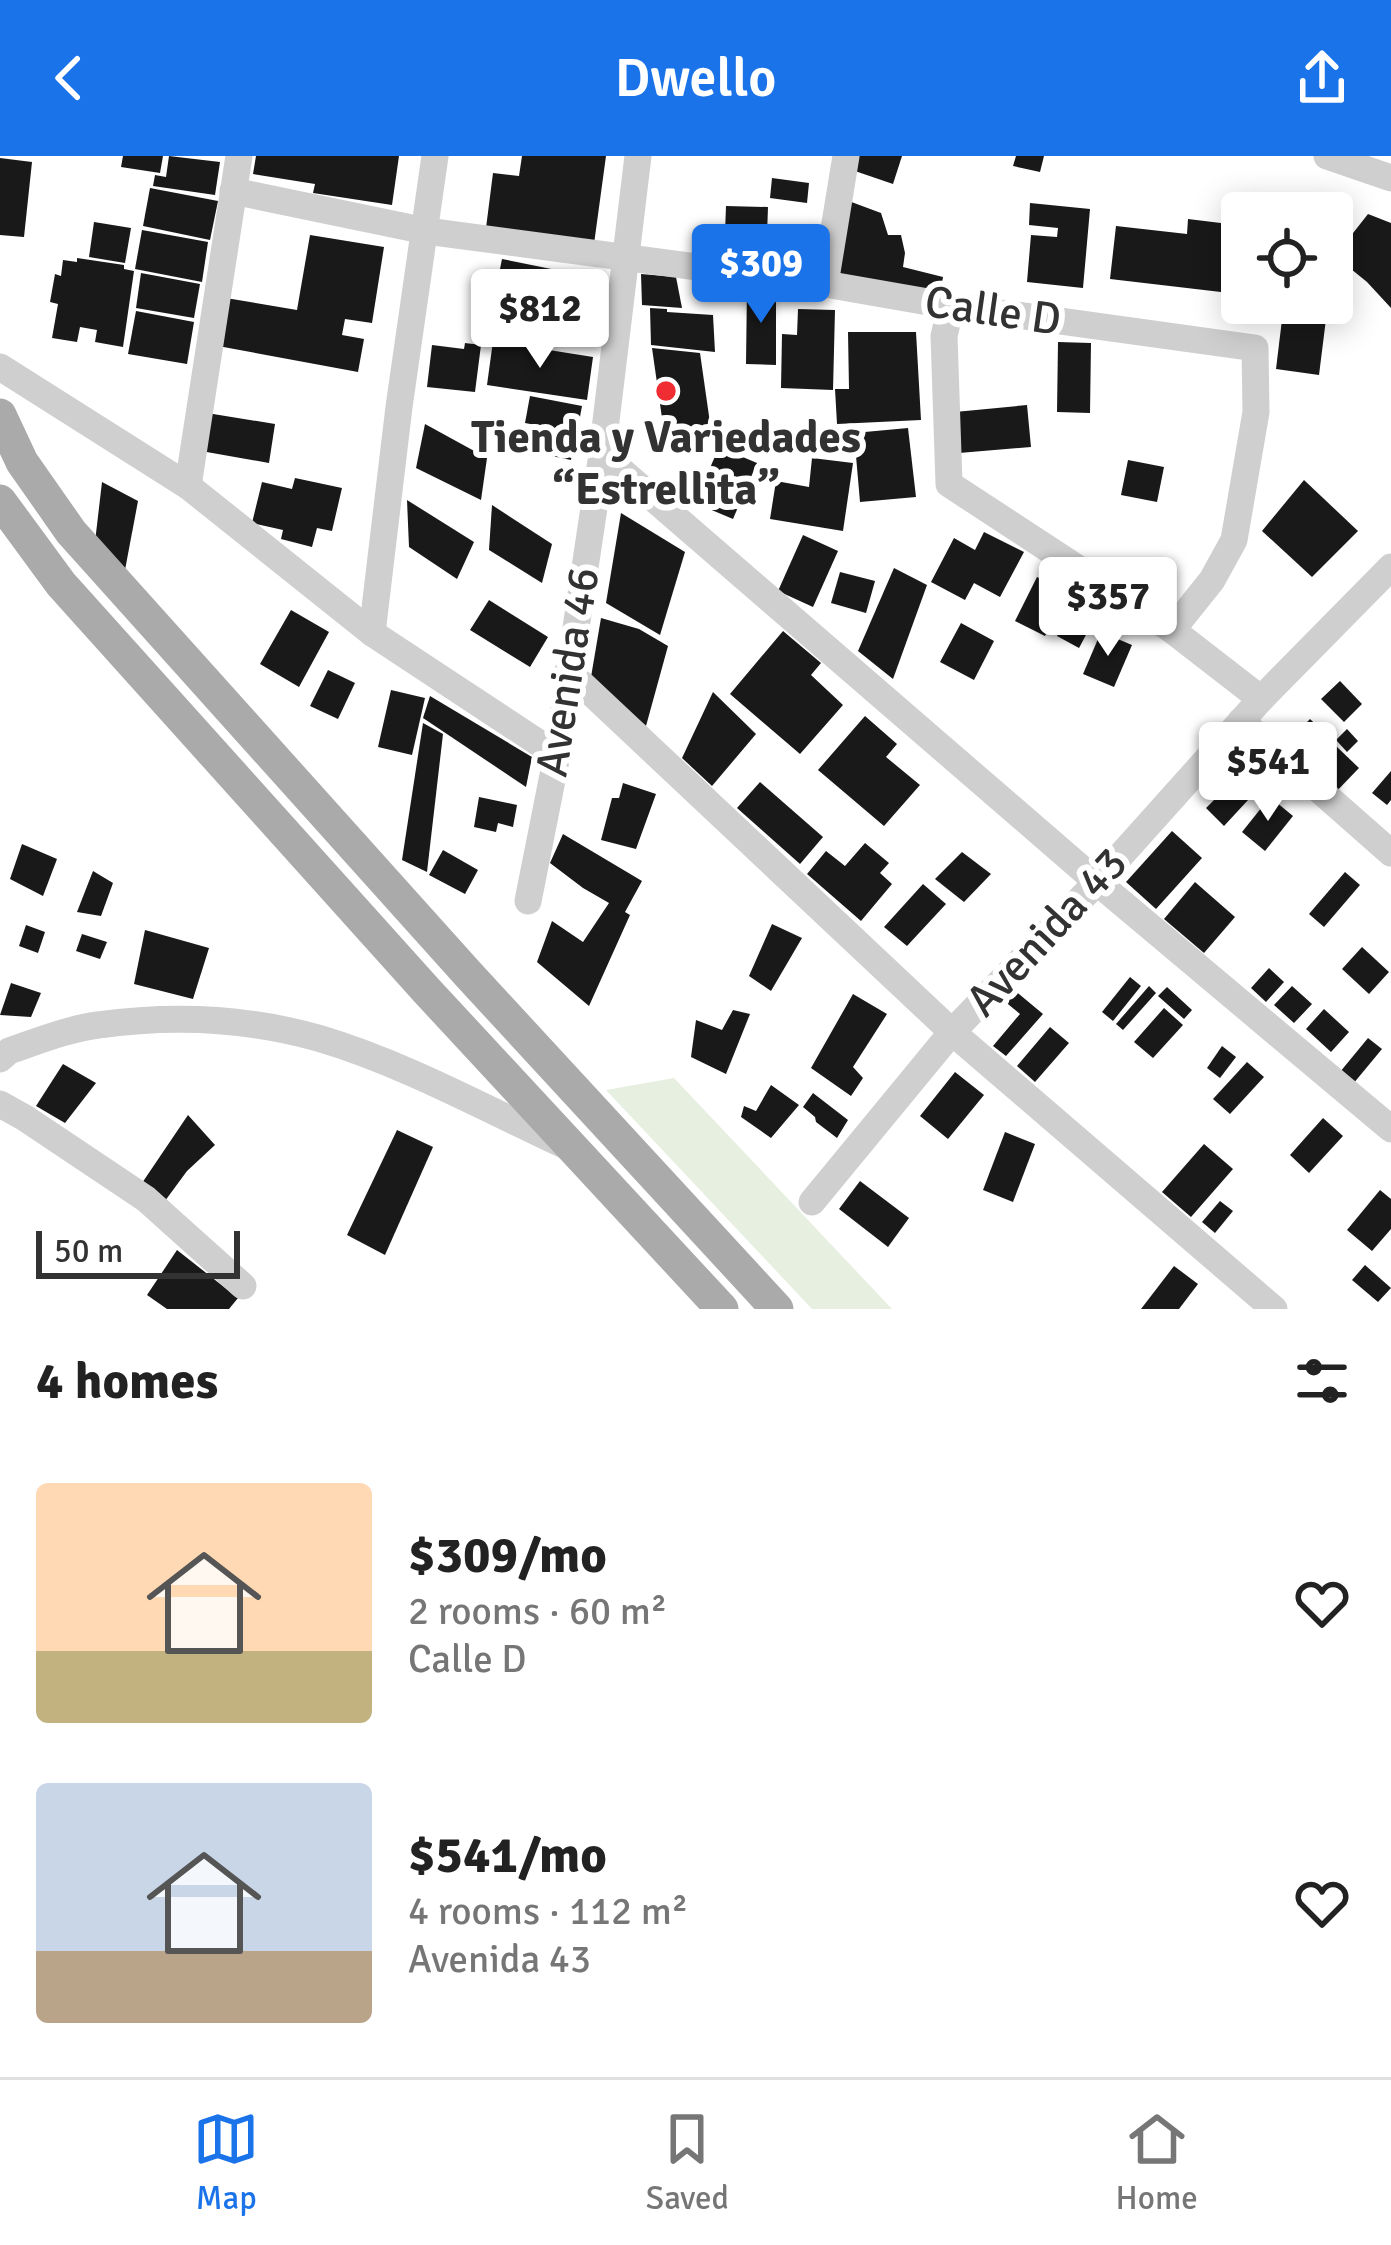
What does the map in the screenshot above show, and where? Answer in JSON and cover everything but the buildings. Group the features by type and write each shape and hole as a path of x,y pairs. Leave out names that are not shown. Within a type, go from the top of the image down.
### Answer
{"main road":[{"path":"0,415 22,461 71,532 777,1309"},
{"path":"0,501 62,584 427,991 722,1309"}],"street":[{"path":"188,486 239,156"},
{"path":"372,633 434,156"},
{"name":"Avenida 46","path":"528,901 556,755 602,454 638,156"},
{"path":"825,284 846,156"},
{"path":"1327,156 1391,178"},
{"name":"Calle D","path":"233,191 426,231 1256,348 1256,412 1234,540 1212,580 1172,630"},
{"path":"951,306 944,336 949,484 1172,630 1261,699"},
{"path":"0,368 188,486 372,633 556,755"},
{"path":"602,454 1391,1130"},
{"name":"Avenida 43","path":"812,1202 952,1032 1097,882 1261,699 1391,567"},
{"path":"568,671 952,1032 1274,1309"},
{"path":"1241,721 1391,854"},
{"path":"0,1059 9,1051 94,1025 190,1019 255,1025 318,1038 404,1070 574,1150"},
{"path":"0,1104 146,1199 243,1286"}],"green space":[{"path":"674,1078 892,1309 812,1309 606,1090"}],"place":[{"name":"Tienda y Variedades “Estrellita”","path":"666,391"}]}
